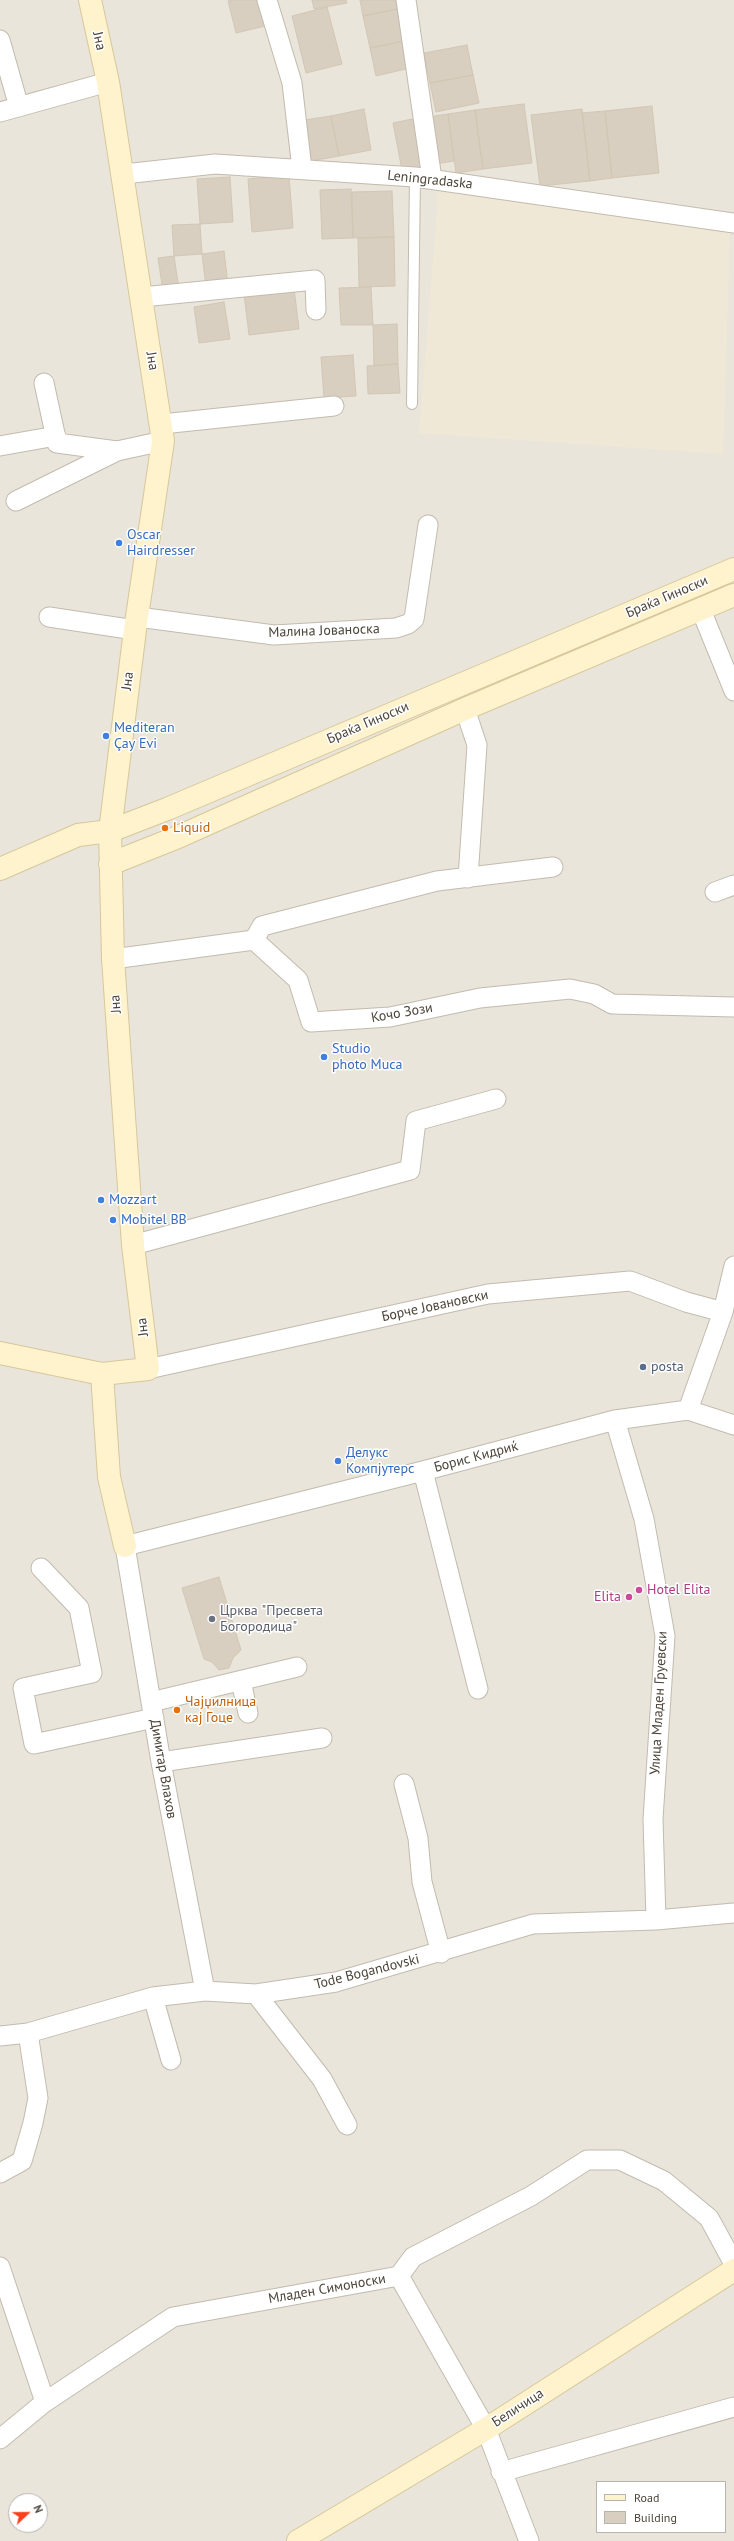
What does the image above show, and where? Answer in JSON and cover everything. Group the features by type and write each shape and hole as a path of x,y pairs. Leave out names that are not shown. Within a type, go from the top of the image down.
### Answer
{"street":[{"name":"Јна","path":"90,0 108,82 124,174 163,432 136,623 110,831 113,959 133,1244 148,1369"},
{"path":"267,0 292,83 302,168"},
{"path":"406,0 424,178"},
{"path":"0,40 19,107"},
{"path":"0,112 108,82"},
{"name":"Leningradaska","path":"124,174 215,164 302,168 424,178 734,223"},
{"path":"142,297 315,280 316,310"},
{"path":"44,383 57,443 117,451"},
{"path":"16,501 117,451 163,432 334,406"},
{"path":"0,446 56,436"},
{"name":"Малина Јованоска","path":"136,623 274,635 396,628 408,624 414,619 428,525"},
{"name":"Браќа Гиноски","path":"0,869 78,835 110,831 167,809 734,569"},
{"name":"Браќа Гиноски","path":"110,864 178,837 465,709 734,595"},
{"path":"701,610 734,691"},
{"path":"49,617 136,623"},
{"path":"465,709 477,745 468,878"},
{"path":"113,959 254,940 262,926 437,880 468,878 554,867"},
{"path":"715,892 734,885"},
{"name":"Кочо Зози","path":"254,940 298,980 311,1022 390,1018 480,998 570,988 594,994 612,1004 734,1007"},
{"path":"133,1244 410,1170 416,1121 496,1099"},
{"path":"688,1410 722,1312 734,1266"},
{"name":"Борче Јовановски","path":"148,1369 496,1293 630,1281 686,1302 722,1312"},
{"path":"0,1353 102,1374 148,1369"},
{"path":"102,1374 109,1477 126,1546"},
{"name":"Борис Кидриќ","path":"126,1546 423,1471 615,1420 688,1410 734,1425"},
{"name":"Улица Младен Груевски","path":"615,1420 644,1519 665,1636 653,1820 656,1920"},
{"path":"423,1471 478,1689"},
{"name":"Димитар Влахов","path":"126,1546 161,1762 205,1991"},
{"path":"41,1568 79,1608 92,1673 23,1688 34,1744 152,1710 241,1681 297,1667"},
{"path":"241,1681 248,1713"},
{"path":"161,1762 322,1738"},
{"path":"404,1784 418,1838 422,1882 441,1953"},
{"name":"Tode Bogandovski","path":"0,2036 28,2033 153,1997 205,1991 256,1994 336,1982 441,1953 533,1924 656,1920 734,1913"},
{"path":"256,1994 322,2079 347,2125"},
{"path":"153,1997 171,2060"},
{"path":"0,2172 22,2161 33,2123 38,2098 28,2033"},
{"name":"Младен Симоноски","path":"0,2439 45,2402 173,2317 399,2276 413,2257 531,2196 587,2160 620,2160 664,2180 709,2218 734,2264"},
{"path":"0,2267 45,2402"},
{"name":"Беличица","path":"298,2541 486,2429 734,2270"},
{"path":"399,2276 486,2429 501,2472 530,2541"},
{"path":"501,2472 734,2407"}],"lane":[{"path":"412,404 424,178"}],"shaded area":[{"path":"0,0 734,0 734,2541 0,2541"},
{"path":"439,184 730,233 723,454 419,433"}],"building":[{"path":"259,0 265,26 236,33 228,1"},
{"path":"312,0 346,0 347,3 314,9"},
{"path":"360,0 395,0 397,9 363,16"},
{"path":"327,7 342,64 306,73 292,16"},
{"path":"397,9 404,41 370,48 363,16"},
{"path":"404,41 410,68 376,76 370,48"},
{"path":"467,45 473,75 430,83 424,53"},
{"path":"473,75 479,103 436,112 430,83"},
{"path":"524,104 532,163 483,169 475,110"},
{"path":"652,106 659,173 612,178 605,111"},
{"path":"364,109 371,150 339,156 331,116"},
{"path":"582,109 590,181 540,186 531,115"},
{"path":"475,110 483,169 456,173 448,114"},
{"path":"605,111 612,178 590,181 582,113"},
{"path":"448,114 454,161 434,164 428,117"},
{"path":"331,116 339,156 311,161 304,120"},
{"path":"417,118 426,166 402,170 393,123"},
{"path":"289,175 293,228 252,232 248,179"},
{"path":"230,177 233,222 200,224 197,179"},
{"path":"351,189 353,238 322,239 320,190"},
{"path":"392,191 394,237 353,238 352,192"},
{"path":"200,224 202,254 174,256 172,225"},
{"path":"394,237 395,286 359,287 358,238"},
{"path":"224,251 228,285 206,287 202,254"},
{"path":"174,256 179,289 163,291 158,258"},
{"path":"371,287 373,325 341,325 339,288"},
{"path":"294,288 299,329 249,335 244,294"},
{"path":"224,302 230,339 199,343 194,307"},
{"path":"397,324 398,364 374,366 373,325"},
{"path":"353,355 356,396 324,398 321,357"},
{"path":"398,364 400,393 368,394 367,366"},
{"name":"Црква \"Пресвета Богородица\"","path":"219,1577 241,1650 233,1658 229,1668 219,1670 212,1662 204,1659 182,1588"}],"place":[{"name":"Oscar Hairdresser","path":"119,543"},
{"name":"Mediteran Çay Evi","path":"106,736"},
{"name":"Liquid","path":"165,828"},
{"name":"Studio photo Muca","path":"324,1057"},
{"name":"Mozzart","path":"101,1200"},
{"name":"Mobitel BB","path":"113,1220"},
{"name":"posta","path":"643,1367"},
{"name":"Делукс Компјутерс","path":"338,1461"},
{"name":"Hotel Elita","path":"639,1590"},
{"name":"Elita","path":"629,1597"},
{"name":"Црква \"Пресвета Богородица\"","path":"212,1619"},
{"name":"Чајџилница кај Гоце","path":"177,1710"}]}
